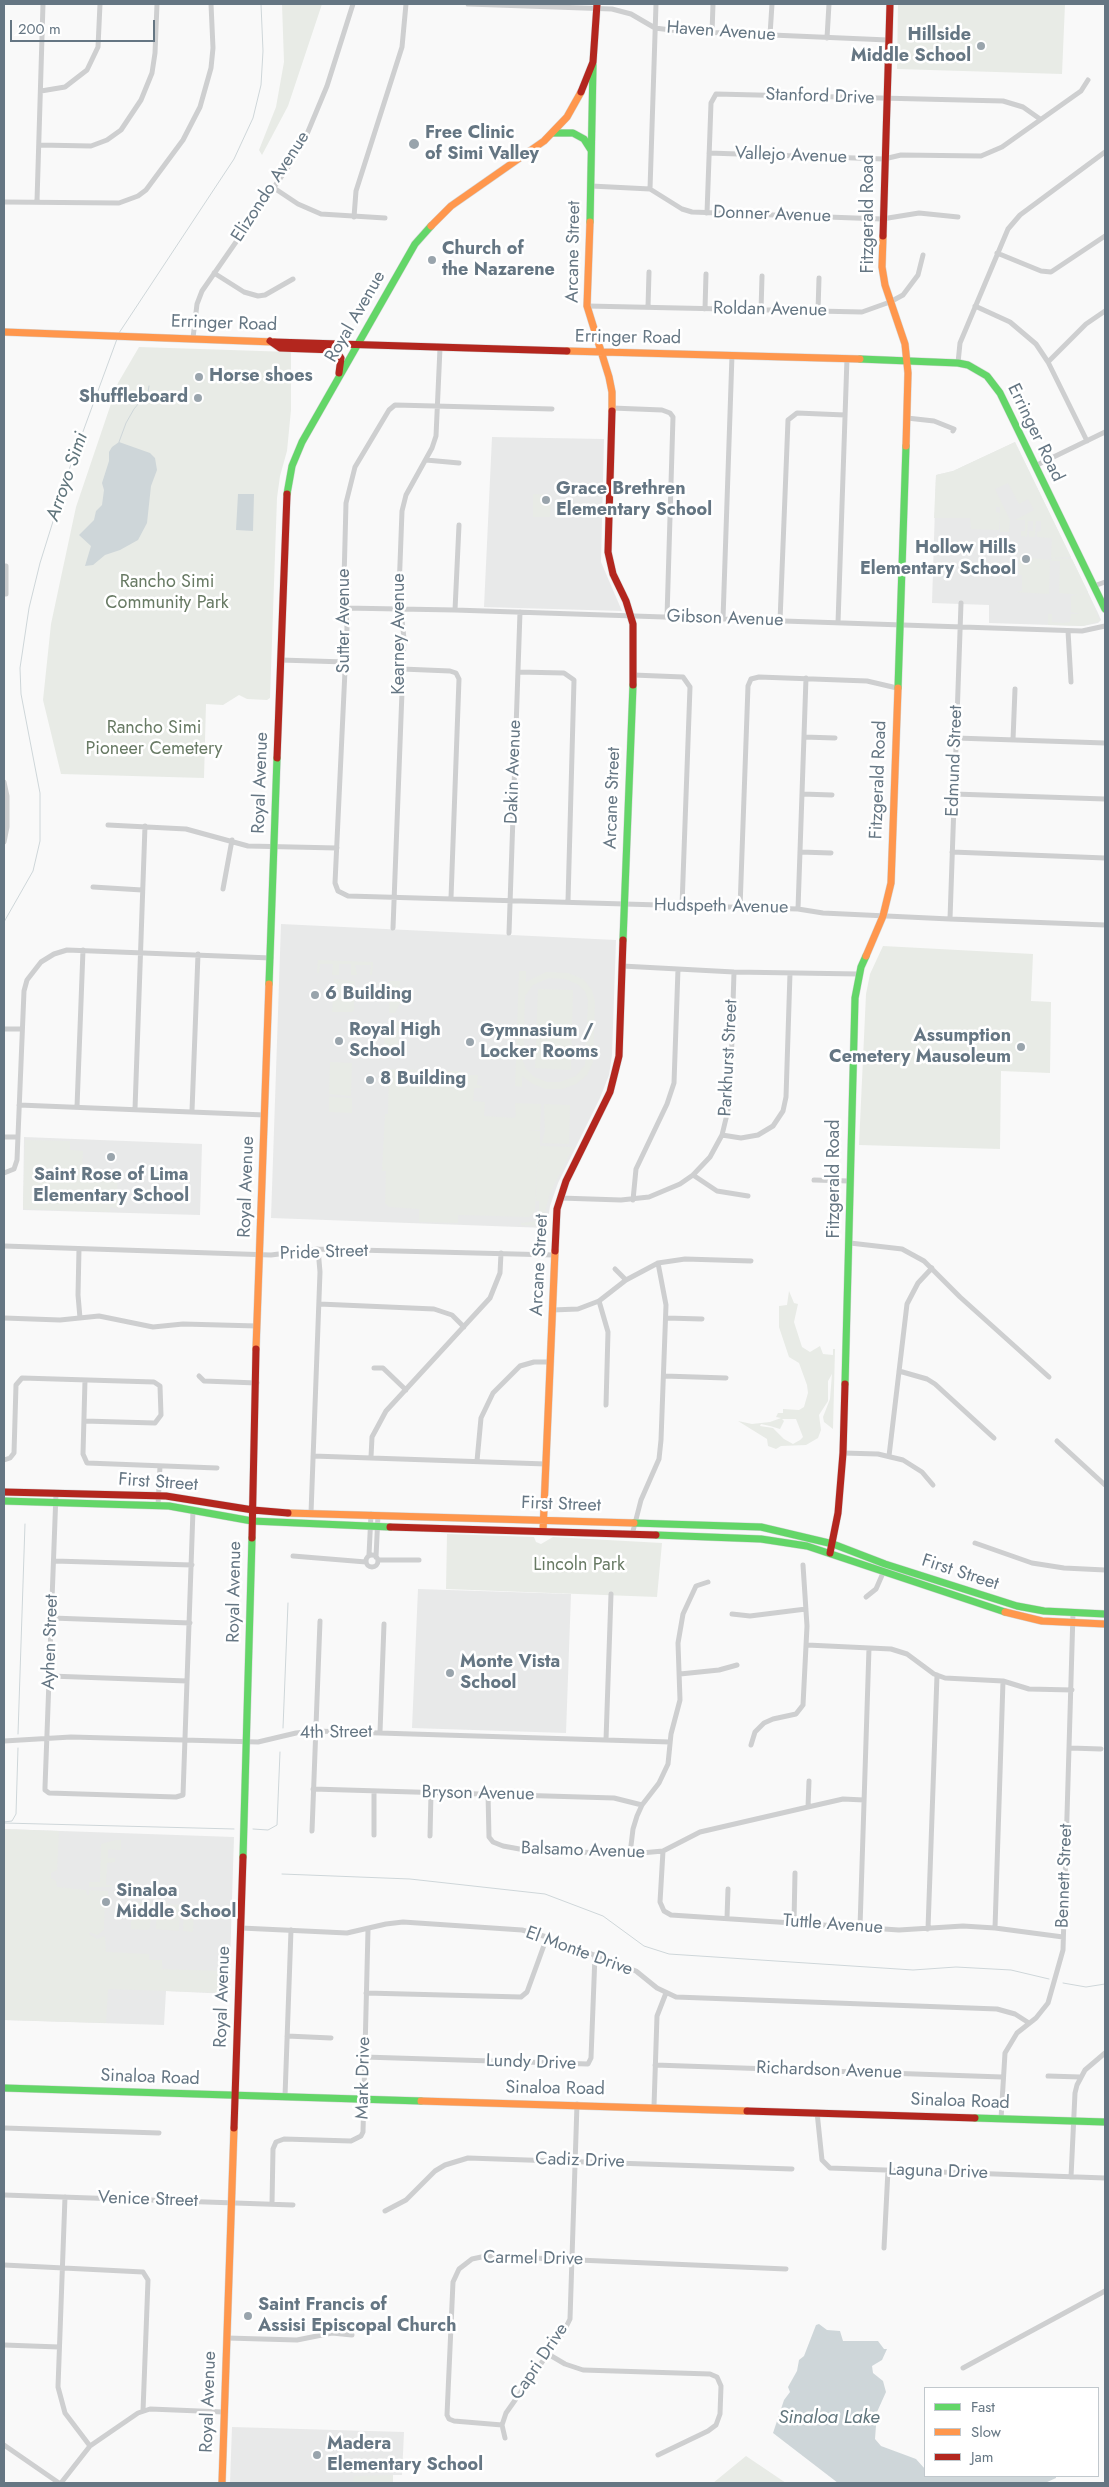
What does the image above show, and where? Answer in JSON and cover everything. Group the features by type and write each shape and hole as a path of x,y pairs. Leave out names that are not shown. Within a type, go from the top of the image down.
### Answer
{"main road":[{"name":"Fitzgerald Road","path":"830,1553 838,1513 843,1453 850,1243 849,1181 854,998 859,974 883,916 891,883 908,361 902,332 890,302 882,267 890,4"},
{"name":"Royal Avenue","path":"222,2483 247,1742 257,1326 288,478 302,442 415,244 427,229 451,206 533,150 553,133 578,100 593,62 597,6"},
{"name":"Arcane Street","path":"543,1531 556,1218 560,1198 616,1075 619,1056 633,675 634,637 631,616 613,574 608,552 612,408 609,377 599,351 587,306 594,89 593,62"},
{"path":"553,133 573,134 584,138 592,152"},
{"name":"Erringer Road","path":"4,332 440,348 847,358 958,363 978,370 994,384 1105,609"},
{"path":"270,341 280,348 335,350 340,358 338,379"},
{"name":"First Street","path":"4,1492 159,1496 253,1510 311,1513 761,1527 833,1544 884,1564 1016,1606 1073,1613 1105,1614"},
{"name":"First Street","path":"4,1501 158,1506 193,1510 252,1521 374,1527 761,1539 807,1546 1015,1615 1073,1623 1105,1624"},
{"name":"Sinaloa Road","path":"4,2088 654,2106 1105,2122"}],"street":[{"path":"37,202 43,4"},
{"path":"41,91 65,87 87,70 98,47 100,4"},
{"path":"39,145 80,147 99,144 114,136 126,123 142,100 152,73 155,53 157,4"},
{"path":"4,202 119,203 138,196 153,182 190,128 207,88 213,48 211,4"},
{"name":"Elizondo Avenue","path":"193,338 197,304 214,273 298,151 317,114 353,4"},
{"path":"354,217 356,191 402,47 406,4"},
{"name":"Haven Avenue","path":"468,4 597,6 623,11 655,28 712,33 888,40"},
{"path":"650,189 656,4"},
{"path":"712,33 714,4"},
{"path":"770,35 772,4"},
{"path":"827,38 829,4"},
{"name":"Vallejo Avenue","path":"709,153 884,159 901,155 981,156 1002,147 1081,91 1088,80"},
{"name":"Stanford Drive","path":"707,213 711,103 716,94 1003,101 1023,107 1040,119"},
{"path":"958,363 960,343 1008,229 1020,216 1105,152"},
{"name":"Donner Avenue","path":"591,186 650,189 682,209 707,213 882,219 919,213 958,217"},
{"path":"274,188 312,212 329,216 385,218"},
{"path":"997,253 1041,271 1051,272 1105,236"},
{"name":"Roldan Avenue","path":"587,306 862,312 903,295 914,283 922,267 923,255"},
{"path":"648,307 649,272"},
{"path":"214,273 244,292 258,296 265,295 293,279"},
{"path":"705,309 706,274"},
{"path":"761,311 762,276"},
{"path":"818,311 819,278"},
{"path":"975,306 1000,316 1019,328 1036,344 1048,362 1087,441"},
{"path":"1048,362 1086,324 1105,311"},
{"name":"Kearney Avenue","path":"393,928 404,639 399,590 403,502 426,460 436,436 440,348"},
{"path":"724,619 732,355"},
{"path":"838,623 847,358"},
{"name":"Sutter Avenue","path":"338,891 335,887 347,628 344,608 346,502 355,467 391,407 399,404 436,407"},
{"path":"436,407 552,409"},
{"path":"612,408 662,410 673,417 667,617"},
{"path":"780,621 788,420 797,413 845,415"},
{"path":"907,418 934,421 954,429 953,431"},
{"path":"1035,466 1105,432"},
{"path":"426,460 459,464"},
{"path":"455,610 459,525"},
{"path":"4,566 6,566 6,594 4,594"},
{"path":"1094,586 1105,582"},
{"name":"Edmund Street","path":"950,919 961,603"},
{"name":"Gibson Avenue","path":"344,608 520,612 1068,631 1092,630 1105,626"},
{"name":"Dakin Avenue","path":"509,933 520,612"},
{"path":"1068,631 1071,682"},
{"path":"280,660 346,662"},
{"path":"402,669 450,671 458,675 459,679 451,898"},
{"path":"518,672 564,673 574,680 568,901"},
{"path":"633,675 683,677 690,687 682,906"},
{"path":"740,908 748,686 750,680 759,677 867,681 898,688"},
{"path":"798,909 806,678"},
{"path":"1014,740 1015,689"},
{"path":"804,737 835,738"},
{"path":"956,738 1105,743"},
{"path":"4,782 7,796 7,827 4,842"},
{"path":"802,794 832,796"},
{"path":"954,794 1105,799"},
{"path":"108,825 186,829 232,840 248,846 337,848"},
{"path":"135,1109 144,826"},
{"path":"223,889 232,840"},
{"path":"800,852 831,853"},
{"path":"952,852 1105,858"},
{"path":"94,887 142,890"},
{"name":"Hudspeth Avenue","path":"338,891 348,896 510,899 798,909 823,913 1105,925"},
{"path":"4,1173 9,1172 16,1165 24,991 27,980 41,962 60,952 83,950 271,958"},
{"path":"77,1107 83,950"},
{"path":"192,1112 198,954"},
{"path":"622,966 734,972 859,974"},
{"path":"633,1200 636,1169 667,1104 674,1084 678,969"},
{"name":"Parkhurst Street","path":"560,1198 633,1200 665,1192 693,1175 710,1157 722,1135 730,1102 734,972"},
{"path":"722,1135 741,1138 758,1135 773,1126 783,1111 786,1097 790,973"},
{"path":"4,1029 22,1029"},
{"path":"19,1105 265,1115"},
{"path":"4,1137 18,1138"},
{"path":"693,1175 717,1191 748,1196"},
{"path":"814,1180 849,1181"},
{"path":"850,1243 902,1249 913,1254 932,1268 966,1303 1049,1377"},
{"name":"Pride Street","path":"4,1246 260,1254 318,1249 554,1255"},
{"path":"79,1248 78,1294 80,1318"},
{"path":"311,1513 319,1304 318,1249"},
{"path":"371,1457 372,1437 378,1422 494,1291 500,1273 501,1253"},
{"path":"552,1310 578,1309 600,1301 626,1280 658,1264 685,1259 751,1261"},
{"path":"632,1535 641,1500 655,1469 660,1450 666,1318 664,1291 658,1264"},
{"path":"889,1456 909,1298 918,1283 932,1268"},
{"path":"615,1269 626,1280"},
{"path":"600,1301 608,1332 606,1405"},
{"path":"319,1304 434,1309 452,1315 464,1327"},
{"path":"4,1318 50,1321 105,1317 153,1327 193,1324 257,1326"},
{"path":"666,1318 702,1319"},
{"path":"477,1461 481,1418 493,1393 520,1366 534,1362 551,1362"},
{"path":"374,1368 383,1368 406,1390"},
{"path":"899,1371 927,1378 994,1438"},
{"path":"199,1376 204,1382 257,1383"},
{"path":"664,1376 726,1378"},
{"path":"7,1459 14,1451 16,1385 20,1379 154,1382 159,1385 161,1390 161,1415 158,1421 152,1424 84,1421"},
{"path":"85,1380 83,1454 86,1462 90,1464 217,1468"},
{"path":"1057,1441 1105,1485"},
{"path":"843,1453 889,1456 914,1466 933,1485"},
{"path":"313,1456 546,1464"},
{"path":"158,1506 160,1466"},
{"name":"Ayhen Street","path":"56,1493 45,1790 49,1793 183,1795 185,1740"},
{"path":"185,1740 193,1510"},
{"path":"366,1562 367,1566 371,1568 376,1566 374,1514"},
{"path":"366,1562 374,1527"},
{"path":"975,1543 1032,1564 1105,1570"},
{"path":"369,1555 377,1559 420,1560"},
{"path":"293,1556 366,1562"},
{"path":"54,1561 192,1565"},
{"path":"751,1745 756,1732 764,1723 796,1714 801,1709 807,1645 803,1565"},
{"path":"866,1597 876,1589 883,1572"},
{"path":"630,1854 633,1829 642,1805 664,1774 680,1700 678,1643 683,1614 696,1586 708,1582"},
{"path":"606,1740 611,1594"},
{"path":"732,1614 750,1616 806,1609"},
{"name":"Bennett Street","path":"1001,2118 1003,2060 1008,2046 1016,2033 1043,2011 1052,1995 1061,1962 1072,1690 1073,1613"},
{"path":"52,1618 190,1623"},
{"path":"312,1831 320,1621"},
{"path":"380,1732 384,1624"},
{"path":"807,1645 899,1651 937,1675 954,1679 1003,1681 1029,1689 1072,1690"},
{"path":"860,1927 869,1648"},
{"path":"680,1674 737,1666"},
{"path":"928,1929 937,1675"},
{"path":"50,1676 187,1681"},
{"path":"995,1928 1003,1681"},
{"name":"4th Street","path":"4,1741 71,1737 266,1742 296,1733 315,1731 670,1742"},
{"path":"1070,1748 1101,1749"},
{"path":"808,1807 809,1781"},
{"name":"Bryson Avenue","path":"313,1789 614,1798 642,1805"},
{"path":"374,1791 374,1836"},
{"path":"430,1836 432,1793"},
{"name":"Balsamo Avenue","path":"488,1794 489,1837 493,1842 525,1850 630,1854 662,1851 700,1832 808,1807 843,1799 864,1800"},
{"name":"Tuttle Avenue","path":"662,1851 660,1902 664,1911 671,1915 860,1927 928,1929 963,1926 1063,1936"},
{"path":"794,1922 795,1873"},
{"path":"727,1918 728,1889"},
{"name":"El Monte Drive","path":"241,1928 347,1934 386,1924 403,1922 522,1930 636,1971 666,1993 688,1999 997,2009 1015,2014 1029,2023"},
{"path":"285,2096 291,1930"},
{"name":"Mark Drive","path":"272,2204 274,2149 276,2142 284,2138 356,2140 363,2132 362,2099 368,1930"},
{"path":"366,1993 520,1997 527,1992 547,1938"},
{"name":"Lundy Drive","path":"364,2057 588,2064 592,2058 595,1955"},
{"path":"654,2106 657,2016 666,1993"},
{"path":"287,2036 331,2038"},
{"path":"1071,2177 1075,2093 1080,2077 1092,2062 1105,2053"},
{"name":"Richardson Avenue","path":"656,2065 1002,2077"},
{"path":"1048,2076 1080,2077"},
{"name":"Capri Drive","path":"502,2425 506,2413 564,2331 570,2319 577,2104"},
{"name":"Laguna Drive","path":"817,2112 822,2160 826,2166 834,2168 1105,2178"},
{"path":"4,2128 159,2133"},
{"name":"Cadiz Drive","path":"385,2211 406,2200 435,2171 459,2159 477,2157 792,2169"},
{"path":"884,2248 888,2170"},
{"name":"Venice Street","path":"4,2195 293,2205"},
{"path":"64,2197 58,2387 61,2404 70,2422 90,2446"},
{"name":"Carmel Drive","path":"502,2425 454,2421 448,2418 452,2288 455,2276 465,2263 480,2257 573,2259 786,2269"},
{"path":"4,2265 138,2270 146,2275 148,2280 143,2411"},
{"path":"963,2368 1105,2291"},
{"path":"227,2338 297,2340 332,2333 352,2335"},
{"path":"4,2345 59,2347"},
{"path":"548,2354 565,2364 582,2370 710,2374 717,2377 720,2381 721,2395 720,2414 716,2425 708,2432 658,2455"},
{"path":"4,2444 60,2483 90,2446 143,2411 150,2409 224,2412"},
{"path":"502,2425 505,2438"}],"shaded area":[{"name":"Grace Brethren Elementary School","path":"492,437 604,439 601,562 622,611 484,607"},
{"path":"1015,442 1098,613 1101,620 1098,623 1083,626 989,623 989,605 932,603 936,475 953,471"},
{"path":"281,924 616,940 612,1055 609,1075 600,1098 558,1183 550,1206 547,1228 271,1218"},
{"path":"24,1137 202,1144 200,1215 23,1210"},
{"path":"418,1589 571,1594 566,1733 412,1728"},
{"path":"4,1829 234,1837 229,1994 166,1991 164,2025 4,2020"},
{"name":"Madera Elementary School","path":"232,2427 404,2432 402,2475 393,2475 393,2483 230,2483"}],"green space":[{"path":"282,4 322,4 288,106 262,155 259,150 276,107 284,62"},
{"name":"Hillside Middle School","path":"898,4 1065,4 1062,74 897,69"},
{"name":"Rancho Simi Community Park","path":"139,347 291,352 291,410 287,451 280,476 277,498 270,698 267,700 247,699 239,695 223,705 206,704 204,778 61,774 43,700 51,624 76,507 118,383"},
{"path":"1015,442 1071,557 1051,558 1052,538 1037,537 1037,532 1041,531 1041,521 1036,521 1035,537 1029,537 1029,531 1033,531 1033,521 1028,521 1027,537 1021,536 1021,531 1025,531 1025,520 1015,520 1034,510 1028,499 1019,504 1008,483 995,489 1010,520 1009,532 1000,532 1000,513 999,530 971,529 970,518 934,518 936,475 953,471","holes":["996,507 1000,507 1000,513 996,512"]},
{"path":"533,494 551,495 550,517 533,517"},
{"path":"1019,558 1050,560 1049,594 1015,592 1022,591 1022,575 1019,575"},
{"path":"1052,558 1072,559 1088,592 1081,595 1059,593 1060,561 1051,561"},
{"path":"1088,593 1100,621 1083,626 1048,625 1048,614 1052,614 1052,622 1063,623 1070,622 1071,614 1081,614 1071,612 1071,596"},
{"path":"883,946 1033,954 1031,1001 1051,1002 1050,1073 1001,1071 1000,1149 859,1145 866,994 870,974"},
{"path":"318,960 373,962 372,975 370,975 371,965 355,965 357,975 351,975 351,964 339,964 339,975 332,975 333,964 320,964 319,973 317,973"},
{"path":"519,971 526,971 526,982 546,972 568,973 583,979 592,990 595,1002 593,1062 587,1075 576,1084 562,1089 546,1089 533,1084 522,1076 522,1087 515,1086","holes":["549,978 565,979 577,984 585,991 588,1000 585,1065 576,1076 560,1082 547,1082 534,1077 526,1069 523,1061 525,996 533,985"]},
{"path":"334,979 355,981 354,1010 352,1012 332,1012"},
{"path":"390,981 400,981 400,1003 395,1013 389,1013"},
{"path":"538,989 573,990 571,1070 535,1068"},
{"path":"393,1021 399,1021 398,1058 392,1058 384,1049 385,1029"},
{"path":"330,1062 352,1063 351,1096 329,1094"},
{"path":"389,1069 461,1071 461,1075 478,1075 477,1085 482,1086 482,1088 474,1088 473,1101 485,1102 484,1116 514,1118 516,1116 515,1103 541,1104 540,1130 529,1130 540,1131 540,1146 573,1147 550,1193 541,1226 521,1225 521,1223 540,1221 537,1221 536,1218 539,1215 539,1201 536,1201 538,1140 535,1211 529,1217 458,1215 458,1223 419,1222 419,1209 389,1207 385,1203 386,1171 382,1171 385,1114 388,1114"},
{"path":"329,1097 352,1098 352,1113 329,1112"},
{"path":"544,1104 570,1105 569,1144 542,1143 545,1131"},
{"path":"25,1140 70,1141 70,1150 83,1151 82,1166 77,1165 84,1169 84,1172 112,1173 112,1177 117,1177 118,1208 110,1207 110,1212 25,1209 23,1207"},
{"path":"789,1291 794,1303 798,1304 794,1322 802,1347 810,1352 820,1346 823,1354 833,1355 833,1349 835,1349 833,1429 824,1422 823,1417 830,1399 832,1374 828,1381 828,1401 819,1415 821,1430 818,1438 806,1445 781,1446 776,1449 768,1446 767,1439 738,1421 752,1424 770,1422 781,1418 776,1417 778,1413 783,1413 783,1409 799,1410 804,1407 808,1393 807,1385 799,1363 789,1357 779,1327 779,1306 787,1305","holes":["782,1419 796,1419 803,1437 793,1444 784,1439 773,1428 760,1426 761,1424 780,1429 784,1421"]},
{"name":"Lincoln Park","path":"447,1534 534,1537 536,1542 541,1544 553,1537 662,1543 657,1597 446,1589"},
{"path":"4,1829 59,1831 57,1870 51,1873 51,1878 56,1881 57,1887 86,1890 87,1895 89,1895 89,1890 108,1891 108,1898 105,1898 104,1930 97,1935 90,1932 89,1934 97,1939 105,1936 106,1952 149,1954 149,1960 162,1960 162,1969 225,1971 224,1993 108,1989 106,2023 4,2020"},
{"path":"121,1840 121,1850 108,1849 108,1858 115,1858 115,1862 107,1863 106,1885 112,1885 112,1887 89,1887 89,1882 100,1882 101,1844"},
{"path":"132,1902 151,1904 150,1928 148,1930 131,1929 131,1922 134,1916"},
{"path":"157,1904 180,1905 179,1931 156,1929"},
{"path":"184,1905 194,1905 193,1932 183,1931"},
{"path":"746,2456 786,2483 713,2483"},
{"path":"393,2475 393,2483 353,2483 354,2476"}],"water":[{"path":"119,442 150,453 155,458 157,470 151,486 147,523 138,540 120,550 105,555 93,565 85,566 91,546 79,535 94,520 96,511 102,505 104,490 102,483 109,461 109,452"},
{"path":"238,494 254,494 253,531 236,530"},
{"name":"Sinaloa Lake","path":"819,2324 827,2330 840,2331 843,2341 878,2341 884,2349 887,2349 882,2360 872,2366 873,2373 883,2381 886,2392 877,2412 875,2439 881,2446 916,2459 924,2468 924,2477 1056,2478 1045,2483 838,2483 773,2433 784,2400 790,2392 788,2387 797,2371 799,2360 804,2356 816,2325"}],"waterway":[{"name":"Arroyo Simi","path":"119,333 234,159 253,118 261,85 263,51 261,4"},
{"name":"Arroyo Simi","path":"4,922 33,871 40,841 40,793 21,694 20,668 29,608 40,563 70,467 117,339"},
{"path":"119,442 126,423 134,409 148,392 149,386"},
{"path":"18,1734 25,1524"},
{"path":"283,1728 288,1603"},
{"path":"4,1822 12,1821 16,1814 18,1748"},
{"path":"253,1829 268,1830 277,1825 280,1752"},
{"path":"4,1823 234,1829"},
{"path":"282,1874 410,1879 545,1894 603,1916 644,1946 669,1954 913,1970 956,1967 1011,1970 1049,1979"},
{"path":"1063,1983 1086,1987 1105,1984"}],"traffic: fast":[{"path":"590,222 593,65"},
{"path":"553,133 573,133 584,139 591,150"},
{"path":"287,494 292,466 302,442 415,244 431,226"},
{"path":"860,359 958,363 968,365 987,376 1000,393 1105,609"},
{"path":"898,688 906,446"},
{"path":"623,940 633,685"},
{"path":"269,984 277,758"},
{"path":"845,1384 855,998 861,967 866,956"},
{"path":"4,1501 169,1506 252,1521 390,1527"},
{"path":"634,1523 761,1527 833,1544 885,1564 1017,1606 1044,1611 1105,1614"},
{"path":"656,1535 761,1539 807,1546 1005,1612"},
{"path":"243,1857 252,1538"},
{"path":"4,2088 421,2101"},
{"path":"975,2118 1105,2122"}],"traffic: slow":[{"path":"431,226 451,206 544,141 567,117 581,92"},
{"path":"590,222 587,306 609,377 612,392 612,411"},
{"path":"883,236 882,267 885,285 905,344 908,373 906,446"},
{"path":"4,332 274,342"},
{"path":"567,351 860,359"},
{"path":"866,956 883,916 891,883 898,688"},
{"path":"256,1349 269,984"},
{"path":"543,1531 555,1251"},
{"path":"288,1513 634,1523"},
{"path":"1005,1612 1042,1621 1105,1624"},
{"path":"421,2101 747,2111"},
{"path":"222,2483 234,2128"}],"traffic: jam":[{"path":"581,92 593,62 597,4"},
{"path":"883,236 890,4"},
{"path":"270,341 280,348 335,350 341,358 339,373"},
{"path":"274,342 567,351"},
{"path":"612,411 608,552 613,574 626,601 633,624 633,685"},
{"path":"277,758 287,494"},
{"path":"555,1251 557,1209 566,1181 610,1092 619,1056 623,940"},
{"path":"252,1538 256,1349"},
{"path":"830,1553 838,1513 843,1453 845,1384"},
{"path":"4,1492 166,1496 253,1510 288,1513"},
{"path":"390,1527 656,1535"},
{"path":"234,2128 243,1857"},
{"path":"747,2111 975,2118"}],"place":[{"name":"Hillside Middle School","path":"981,46"},
{"name":"Free Clinic of Simi Valley","path":"414,144"},
{"name":"Church of the Nazarene","path":"432,260"},
{"name":"Horse shoes","path":"199,377"},
{"name":"Shuffleboard","path":"198,398"},
{"name":"Grace Brethren Elementary School","path":"546,500"},
{"name":"Hollow Hills Elementary School","path":"1026,559"},
{"name":"6 Building","path":"315,995"},
{"name":"Royal High School","path":"339,1041"},
{"name":"Gymnasium / Locker Rooms","path":"470,1042"},
{"name":"Assumption Cemetery Mausoleum","path":"1021,1047"},
{"name":"8 Building","path":"370,1080"},
{"name":"Saint Rose of Lima Elementary School","path":"111,1157"},
{"name":"Monte Vista School","path":"450,1673"},
{"name":"Sinaloa Middle School","path":"106,1902"},
{"name":"Saint Francis of Assisi Episcopal Church","path":"248,2316"},
{"name":"Madera Elementary School","path":"317,2455"}],"park label":[{"name":"Rancho Simi Pioneer Cemetery","path":"154,740"}]}
